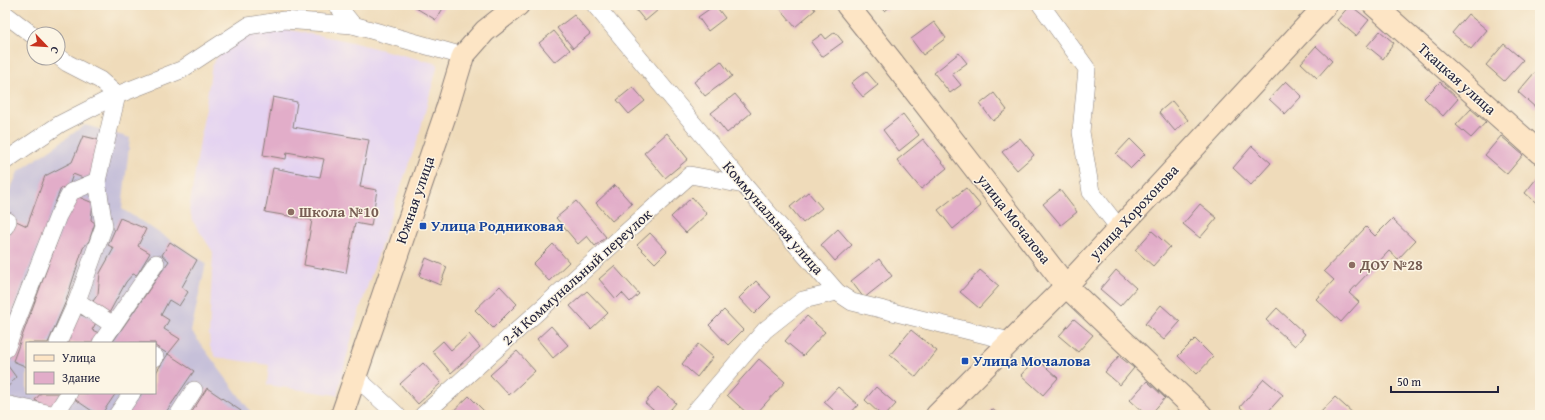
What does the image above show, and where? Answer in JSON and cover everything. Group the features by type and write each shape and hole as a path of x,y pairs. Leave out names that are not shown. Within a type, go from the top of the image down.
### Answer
{"street":[{"path":"337,5 353,25"},
{"name":"Южная улица","path":"342,415 447,109 463,56 485,32 518,5"},
{"name":"Коммунальная улица","path":"595,5 744,185 837,292 852,302 1010,341"},
{"name":"улица Мочалова","path":"847,5 890,58 1066,286 1201,415"},
{"path":"1041,5 1087,69 1081,132 1091,192 1119,228"},
{"name":"улица Хорохонова","path":"938,415 1066,286 1326,5"},
{"name":"Ткацкая улица","path":"1374,5 1540,153"},
{"path":"5,14 26,30"},
{"path":"5,161 60,124 117,95 180,70 248,26 284,20 353,25 463,56"},
{"path":"66,62 100,80 117,95"},
{"path":"58,342 77,301 104,226 98,181 117,95"},
{"name":"2-й Коммунальный переулок","path":"423,415 690,175 744,185"},
{"path":"6,349 58,216 72,192 98,181"},
{"path":"102,342 156,263"},
{"path":"692,415 765,330 803,300 837,292"},
{"path":"77,301 113,325"},
{"path":"356,377 397,415"},
{"path":"178,415 194,390"},
{"path":"9,401 26,393"},
{"path":"9,401 55,415 68,394"},
{"path":"117,415 131,394"}],"shaded area":[{"name":"Школа №10","path":"285,29 343,40 438,64 418,138 357,318 337,395 267,385 269,365 216,357 210,347 209,334 213,252 194,223 189,210 212,65 218,56 245,35"},
{"path":"85,125 130,138 122,209 206,263 191,331 251,412 251,415 5,415 5,202 18,172"}],"building":[{"path":"417,5 445,5 436,20 416,8"},
{"path":"632,5 664,5 645,21"},
{"path":"715,5 725,18 708,31 698,17"},
{"path":"777,5 812,5 815,10 795,27"},
{"path":"880,5 892,5 885,11"},
{"path":"1350,5 1369,20 1356,36 1337,20"},
{"path":"1468,14 1487,30 1471,49 1452,33"},
{"path":"574,15 590,34 573,48 557,28"},
{"path":"934,22 946,38 923,55 911,39"},
{"path":"554,31 570,50 555,62 539,43"},
{"path":"1380,31 1394,43 1383,59 1367,46"},
{"path":"835,32 843,42 822,57 811,42 822,34 826,39"},
{"path":"1504,44 1523,60 1504,81 1486,65"},
{"path":"1316,46 1332,61 1317,78 1301,63"},
{"path":"959,53 967,63 952,74 961,85 950,93 934,73"},
{"path":"721,61 732,76 705,96 694,82"},
{"path":"866,71 878,85 863,97 851,83"},
{"path":"1535,72 1540,76 1540,103 1536,108 1518,92"},
{"path":"1286,81 1302,96 1285,114 1269,99"},
{"path":"1440,82 1458,99 1443,116 1424,98"},
{"path":"633,87 645,101 629,114 617,100"},
{"path":"994,93 1007,110 993,121 980,104"},
{"path":"735,94 751,113 727,133 711,113"},
{"path":"273,97 297,102 293,127 369,140 360,187 377,190 371,226 355,223 346,273 304,265 312,220 265,212 273,168 320,177 324,159 287,152 286,159 263,155"},
{"path":"1172,101 1188,120 1175,131 1159,112"},
{"path":"1471,109 1486,122 1471,138 1456,125"},
{"path":"903,114 919,135 899,151 883,130"},
{"path":"667,133 688,159 665,178 644,153"},
{"path":"83,136 104,141 93,175 83,178 73,174 69,186 65,189 61,188 7,323 5,322 5,243 14,220 27,226 45,176 72,162"},
{"path":"1501,136 1523,155 1507,174 1485,155"},
{"path":"1020,138 1034,155 1017,170 1002,152"},
{"path":"923,139 947,168 921,189 897,160"},
{"path":"1130,139 1145,154 1131,168 1116,154"},
{"path":"1252,146 1271,163 1251,185 1233,168"},
{"path":"1540,174 1540,206 1525,193"},
{"path":"615,185 632,204 612,221 596,203"},
{"path":"966,188 981,206 953,229 938,210"},
{"path":"1060,190 1077,212 1061,225 1043,204"},
{"path":"808,192 822,208 803,223 790,207"},
{"path":"74,195 93,203 91,220 95,223 89,241 83,248 66,301 48,342 26,342 26,367 13,361"},
{"path":"692,197 707,214 686,233 671,217"},
{"path":"576,201 606,237 595,246 587,236 578,244 556,218"},
{"path":"1200,204 1217,218 1200,238 1183,224"},
{"path":"120,218 146,229 138,246 150,253 137,275 133,274 126,282 108,315 91,304 98,294 100,273 114,248 108,245"},
{"name":"ДОУ №28","path":"1392,219 1415,241 1398,259 1389,251 1349,293 1359,302 1341,322 1316,299 1334,280 1324,271 1366,227 1375,236"},
{"path":"838,229 852,245 835,261 821,245"},
{"path":"1152,231 1170,247 1153,266 1135,250"},
{"path":"650,233 667,251 655,263 637,245"},
{"path":"170,242 197,260 182,287 188,292 179,306 169,300 161,315 169,320 164,329 180,339 168,354 156,347 156,342 113,342 169,261 162,255"},
{"path":"553,244 569,262 549,281 533,264"},
{"path":"426,258 447,267 440,285 419,276"},
{"path":"879,259 892,276 864,298 851,281"},
{"path":"614,266 639,294 630,302 622,293 616,299 599,279"},
{"path":"980,270 999,286 979,308 960,292"},
{"path":"1116,270 1136,288 1120,306 1100,289"},
{"path":"756,281 771,297 754,314 739,298"},
{"path":"500,286 517,304 493,328 475,310"},
{"path":"587,291 608,313 591,329 570,306"},
{"path":"1161,305 1180,322 1164,340 1145,324"},
{"path":"1277,308 1305,334 1295,346 1266,320"},
{"path":"724,310 743,330 728,345 709,325"},
{"path":"76,313 97,321 92,330 99,333 94,342 64,342"},
{"path":"807,316 825,332 803,356 785,341"},
{"path":"1074,319 1093,335 1078,352 1059,336"},
{"path":"551,326 568,345 553,358 537,339"},
{"path":"911,330 937,351 916,377 890,355"},
{"path":"469,334 480,347 451,373 432,351 443,341 451,350"},
{"path":"1195,339 1213,357 1197,374 1178,356"},
{"path":"698,344 713,357 697,377 682,364"},
{"path":"517,351 535,371 509,395 490,375"},
{"path":"168,354 194,371 164,415 127,415 141,394 156,394 156,372"},
{"path":"1119,356 1134,368 1120,385 1105,372"},
{"path":"1036,358 1058,378 1043,395 1021,375"},
{"path":"759,359 785,382 755,415 749,415 727,395"},
{"path":"5,362 16,377 7,388 5,386"},
{"path":"423,363 441,383 418,404 400,384"},
{"path":"1264,379 1283,395 1265,415 1249,415 1240,407"},
{"path":"1147,381 1165,398 1150,415 1146,415 1130,400"},
{"path":"658,387 676,403 666,415 659,415 645,403"},
{"path":"838,387 858,405 849,415 839,415 824,402"},
{"path":"876,387 896,404 886,415 881,415 865,400"},
{"path":"207,388 241,411 239,415 190,415"},
{"path":"40,394 60,394 50,409 35,400"},
{"path":"76,394 115,394 101,415 98,415 73,398"},
{"path":"469,396 485,412 481,415 449,415"},
{"path":"1335,397 1355,415 1323,415 1320,413"},
{"path":"992,409 1000,415 987,415"}],"place":[{"name":"Школа №10","path":"291,212"},
{"name":"Улица Родниковая","path":"423,226"},
{"name":"ДОУ №28","path":"1352,265"},
{"name":"Улица Мочалова","path":"965,361"}]}
